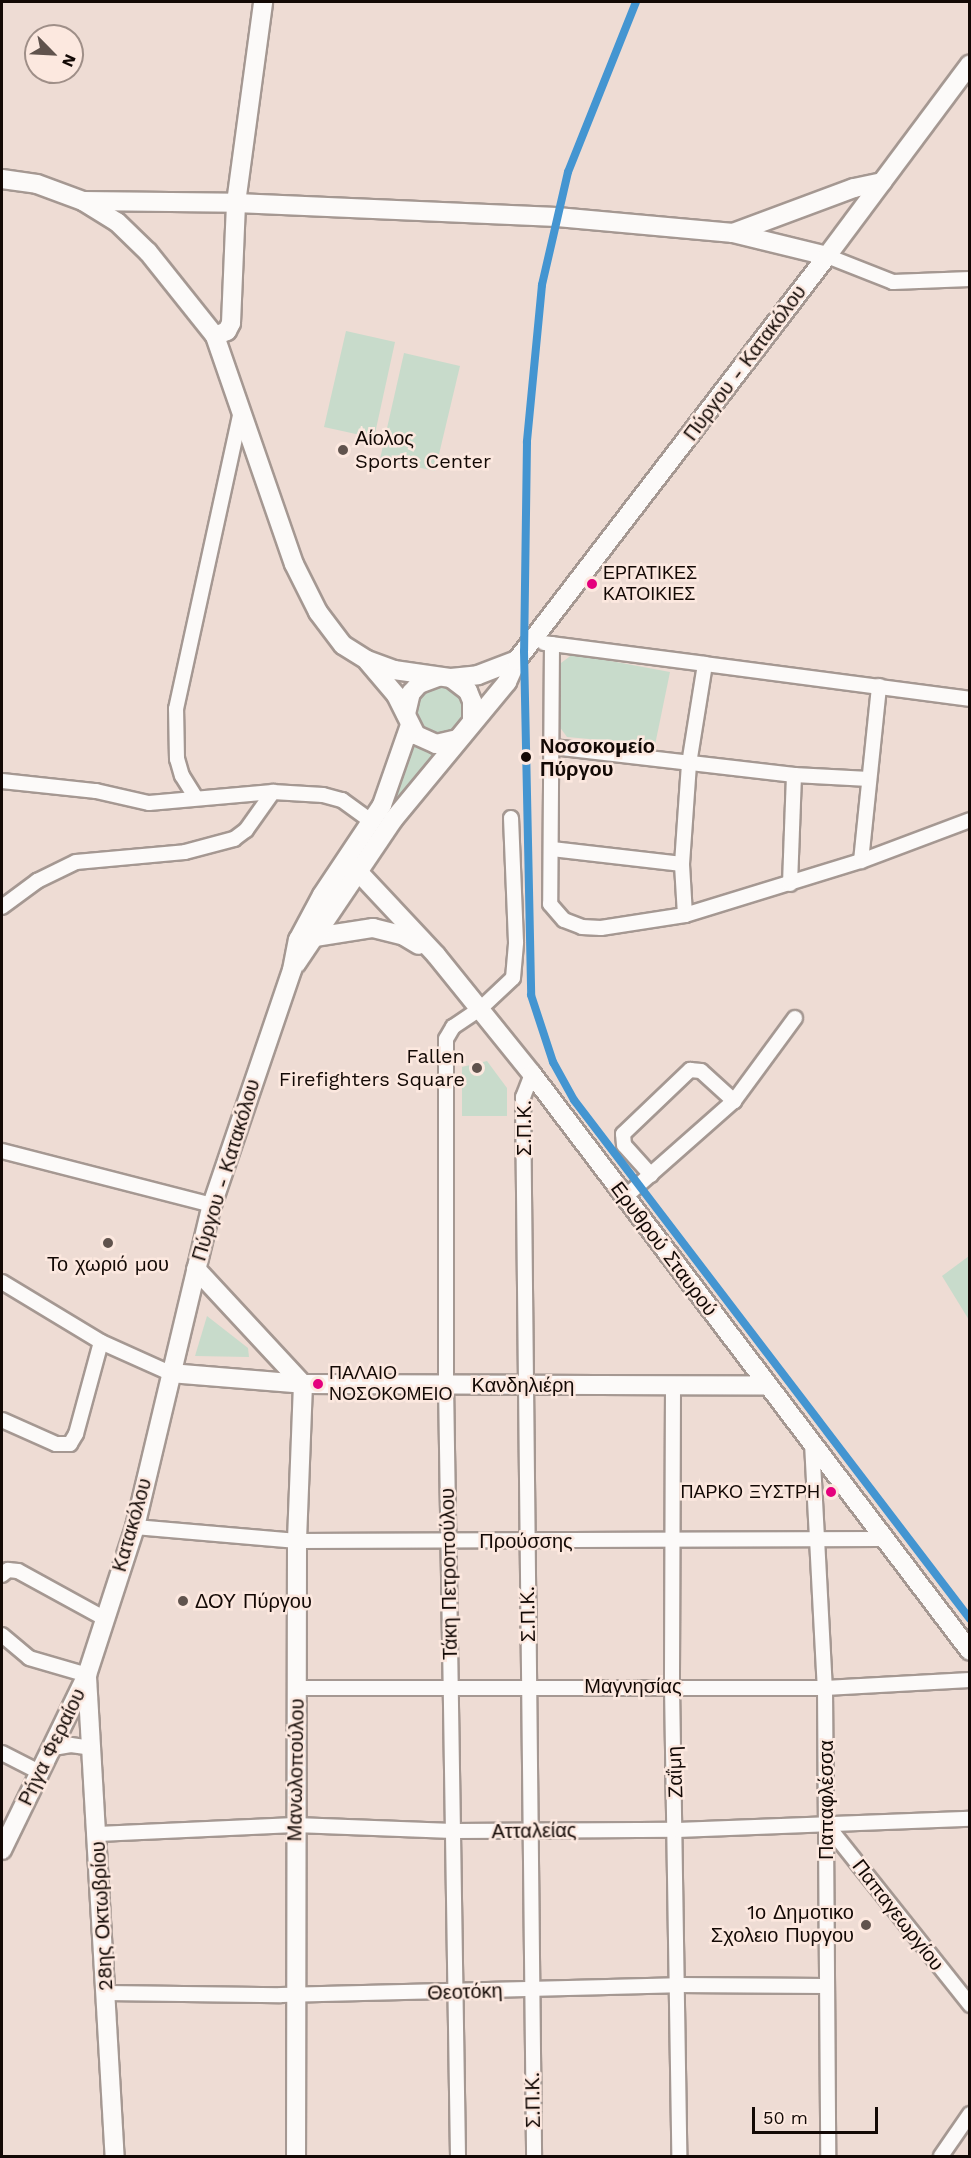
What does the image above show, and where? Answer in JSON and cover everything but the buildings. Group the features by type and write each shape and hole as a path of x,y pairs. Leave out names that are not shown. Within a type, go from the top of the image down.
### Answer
{"main road":[{"path":"215,336 227,331 231,323 236,203 263,2"},
{"name":"Πύργου - Κατακόλου","path":"170,1373 212,1205 292,970 298,940 309,917 351,864 507,682 517,660 827,256 969,64"},
{"path":"2,179 37,184 83,201 117,222 148,252 215,336 308,593 330,630 367,660 396,694 408,720"},
{"path":"733,234 854,188 882,182"},
{"path":"83,201 236,203 557,217 733,234 827,256"},
{"path":"367,660 406,673 445,677"},
{"name":"Πύργου - Κατακόλου","path":"292,970 315,937 382,805 408,720 411,693 418,684 445,677 478,675 517,660"},
{"name":"Πύργου - Κατακόλου","path":"408,720 416,735 436,744 458,739 466,731 472,722 472,700 468,691 445,677"},
{"name":"Ερυθρού Σταυρού","path":"351,864 436,955 532,1074 969,1651"},
{"path":"315,937 373,928 404,936 436,955"},
{"path":"196,1269 303,1384"},
{"name":"Κανδηλιέρη","path":"170,1373 303,1384 767,1386"},
{"name":"Κατακόλου","path":"87,1675 135,1527 170,1373"},
{"name":"Μανωλοπούλου","path":"296,2157 294,1994 297,1541 303,1384"},
{"name":"28ης Οκτωβρίου","path":"87,1675 115,2157"},
{"name":"Ρήγα Φεραίου","path":"2,1850 87,1675"}],"street":[{"path":"827,256 893,282 969,279"},
{"path":"196,798 182,776 177,759 177,709 241,411"},
{"path":"532,642 969,699"},
{"path":"552,644 550,904 564,920 582,927 601,928 685,915 861,861 969,820"},
{"path":"685,915 682,864 689,764 705,664"},
{"path":"861,861 879,686"},
{"path":"553,747 794,776 869,779"},
{"path":"790,884 794,776"},
{"path":"2,781 96,791 149,803 273,792 342,800 372,822"},
{"path":"2,907 37,881 76,862 185,852 234,839 246,830 273,792"},
{"name":"Τάκη Πετροπούλου","path":"458,2157 446,1385 446,1039 453,1027 508,987 516,968 511,818"},
{"path":"552,849 682,864"},
{"path":"625,1197 734,1101 795,1018"},
{"path":"651,1175 624,1145 623,1134 690,1070 701,1071 734,1101"},
{"name":"Σ.Π.Κ.","path":"532,1074 523,1097 534,2157"},
{"path":"2,1150 212,1205"},
{"path":"2,1281 101,1342 170,1373"},
{"path":"2,1420 56,1444 70,1444 76,1434 101,1342"},
{"name":"Ζαΐμη","path":"673,1387 672,1686 677,1830 680,2157"},
{"name":"Παπαφλέσσα","path":"812,1443 825,1688 827,1825 825,1986 828,2157"},
{"name":"Προύσσης","path":"135,1527 297,1541 818,1542 882,1539"},
{"path":"2,1575 8,1570 18,1571 104,1618"},
{"path":"2,1635 29,1658 87,1675"},
{"name":"Μαγνησίας","path":"297,1688 529,1685 825,1688 969,1680"},
{"path":"53,1748 71,1745 93,1748"},
{"path":"2,1753 41,1773"},
{"name":"Ατταλείας","path":"98,1834 295,1824 453,1832 677,1830 969,1819"},
{"name":"Παπαγεωργίου","path":"827,1825 969,2005"},
{"name":"Θεοτόκη","path":"105,1993 455,1992 677,1984 825,1986"},
{"path":"941,2157 969,2115"}],"green space":[{"path":"346,331 395,342 374,438 324,427"},
{"path":"404,353 460,366 435,471 380,459"},
{"path":"573,654 670,672 655,745 567,737 559,726 561,663"},
{"path":"435,685 445,685 458,692 465,705 465,715 458,728 445,735 435,735 426,731 419,724 415,715 415,705 419,696 426,689"},
{"path":"412,742 422,749 439,753 402,802 393,796"},
{"path":"487,1061 507,1088 507,1116 462,1116 462,1067"},
{"path":"969,1256 969,1320 942,1276"},
{"path":"207,1316 248,1348 249,1357 195,1356"}],"transit line":[{"path":"636,2 568,172 542,285 527,442 524,651 531,995 553,1062 574,1100 970,1619"}],"place":[{"name":"Αίολος Sports Center","path":"343,450"},
{"name":"ΕΡΓΑΤΙΚΕΣ ΚΑΤΟΙΚΙΕΣ","path":"592,584"},
{"name":"Νοσοκομείο Πύργου","path":"526,757"},
{"name":"Fallen Firefighters Square","path":"477,1068"},
{"name":"Το χωριό μου","path":"108,1243"},
{"name":"ΠΑΛΑΙΟ ΝΟΣΟΚΟΜΕΙΟ","path":"318,1384"},
{"name":"ΠΑΡΚΟ ΞΥΣΤΡΗ","path":"831,1492"},
{"name":"ΔΟΥ Πύργου","path":"183,1601"},
{"name":"1ο Δημοτικο Σχολειο Πυργου","path":"866,1925"}]}
